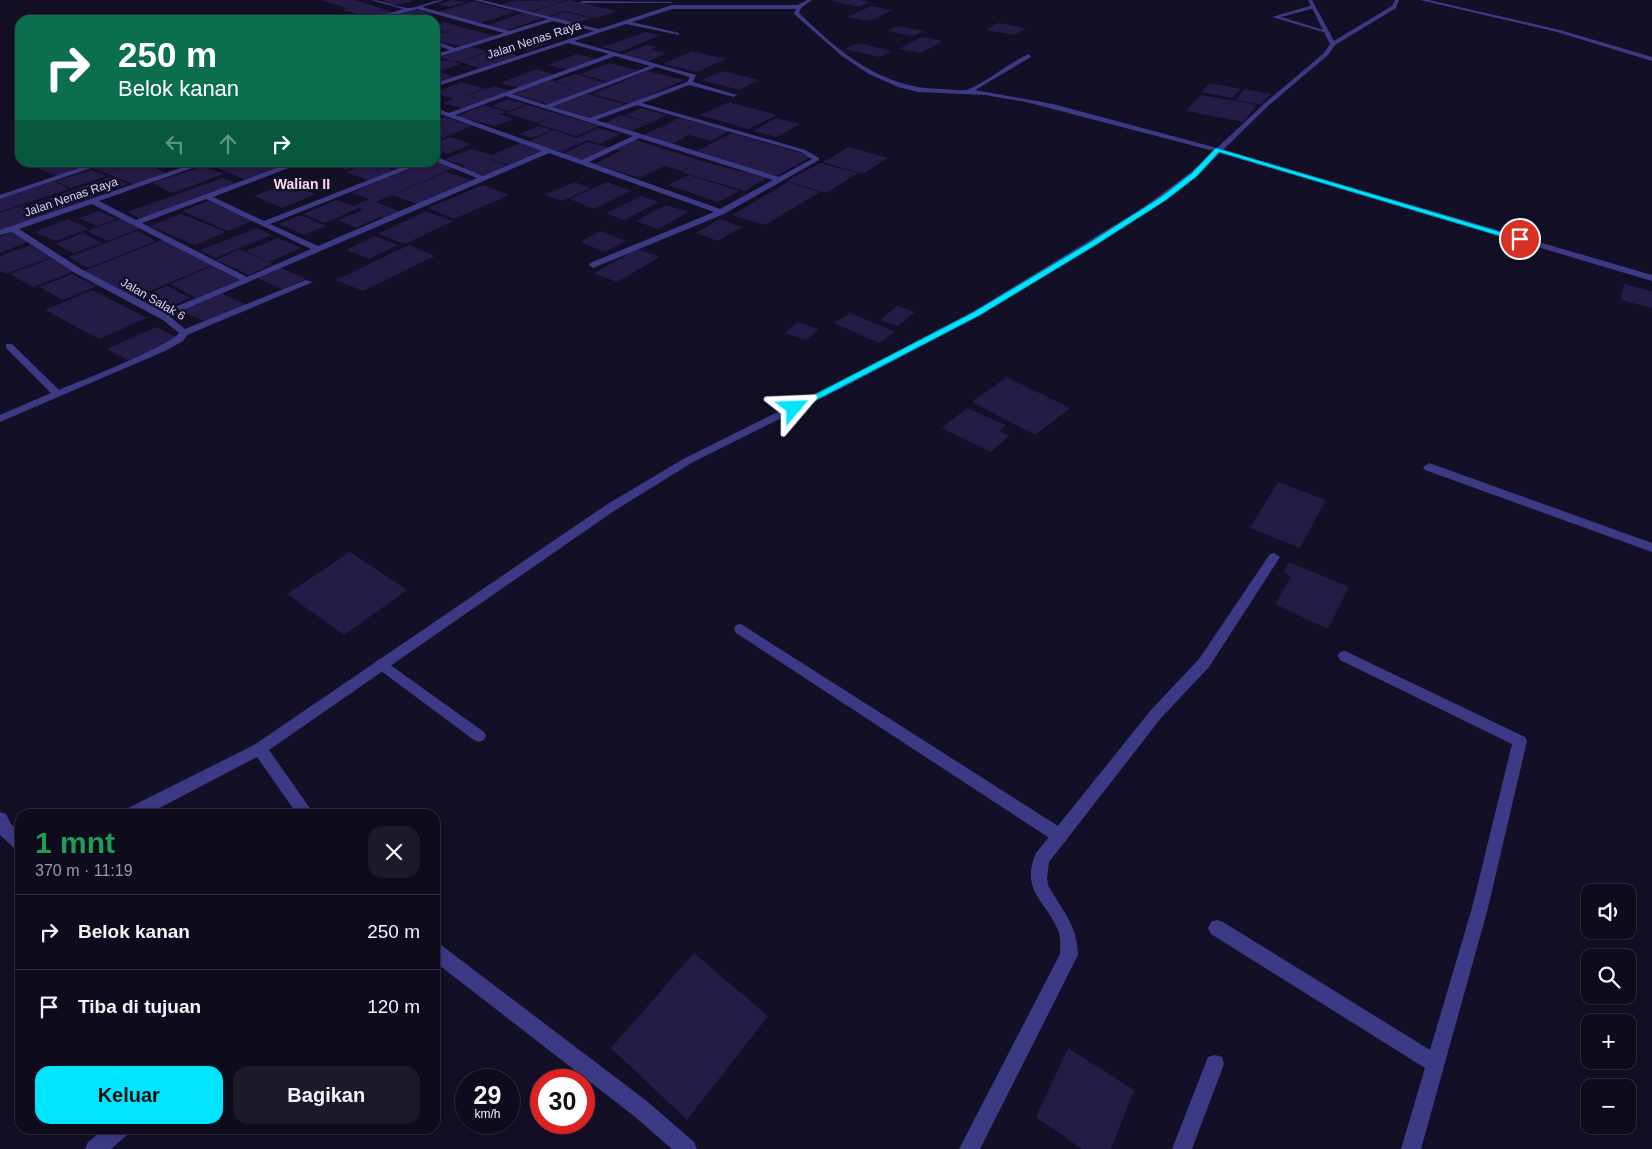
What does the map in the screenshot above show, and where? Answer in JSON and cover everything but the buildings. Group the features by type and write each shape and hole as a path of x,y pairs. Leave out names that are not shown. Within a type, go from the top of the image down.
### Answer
{"street":[{"path":"375,0 408,9"},
{"path":"388,15 442,0"},
{"path":"476,0 551,20 599,30"},
{"path":"573,0 610,9"},
{"path":"1310,0 1333,44"},
{"path":"142,809 259,749 610,508 689,460 977,314 1092,244 1163,198 1194,174 1267,104 1326,54 1333,44 1383,15 1394,7 1397,0"},
{"path":"1422,0 1558,31 1652,59"},
{"path":"672,5 732,1 804,4"},
{"path":"582,2 672,5 804,4"},
{"path":"804,4 796,13 829,46 863,69 900,86 932,91 970,92 1076,112 1218,150 1652,278"},
{"name":"Jalan Nenas Raya","path":"440,83 672,5"},
{"path":"416,7 510,33"},
{"path":"1313,7 1275,17 1328,33"},
{"path":"633,14 640,16"},
{"path":"440,55 551,20"},
{"path":"624,22 676,34"},
{"path":"566,41 694,76 689,83 590,121"},
{"path":"440,45 456,50"},
{"path":"448,115 614,54"},
{"path":"970,92 1028,56"},
{"path":"546,107 657,65"},
{"path":"689,83 734,95"},
{"path":"506,94 636,137 780,180"},
{"path":"593,265 721,212 817,159 803,151 636,103"},
{"path":"440,112 721,212"},
{"path":"582,163 636,137"},
{"path":"162,316 547,150"},
{"path":"440,160 483,178"},
{"path":"0,197 91,167"},
{"name":"Jalan Nenas Raya","path":"0,233 194,167"},
{"path":"137,222 288,167"},
{"path":"265,223 410,167"},
{"path":"207,197 316,248"},
{"path":"93,202 137,222 245,279"},
{"name":"Jalan Salak 6","path":"0,419 162,350 180,338 184,333 162,316 79,271 13,229"},
{"path":"184,333 309,282"},
{"path":"9,346 58,394"},
{"path":"1429,467 1652,548"},
{"path":"969,1149 1069,955 1070,939 1064,925 1037,882 1036,871 1042,858 1156,714 1204,663 1274,557"},
{"path":"742,629 1060,836"},
{"path":"1345,656 1520,741 1480,908 1411,1149"},
{"path":"382,664 479,736"},
{"path":"259,749 302,809"},
{"path":"0,819 5,829 15,838"},
{"path":"1217,928 1435,1064"},
{"path":"440,955 641,1109 688,1149"},
{"path":"1182,1149 1215,1064"},
{"path":"95,1149 113,1134"}],"district":[{"name":"Walian II","path":"302,184"}],"route":[{"path":"794,408 977,314 1147,210 1194,174 1218,150 1520,239"}]}
